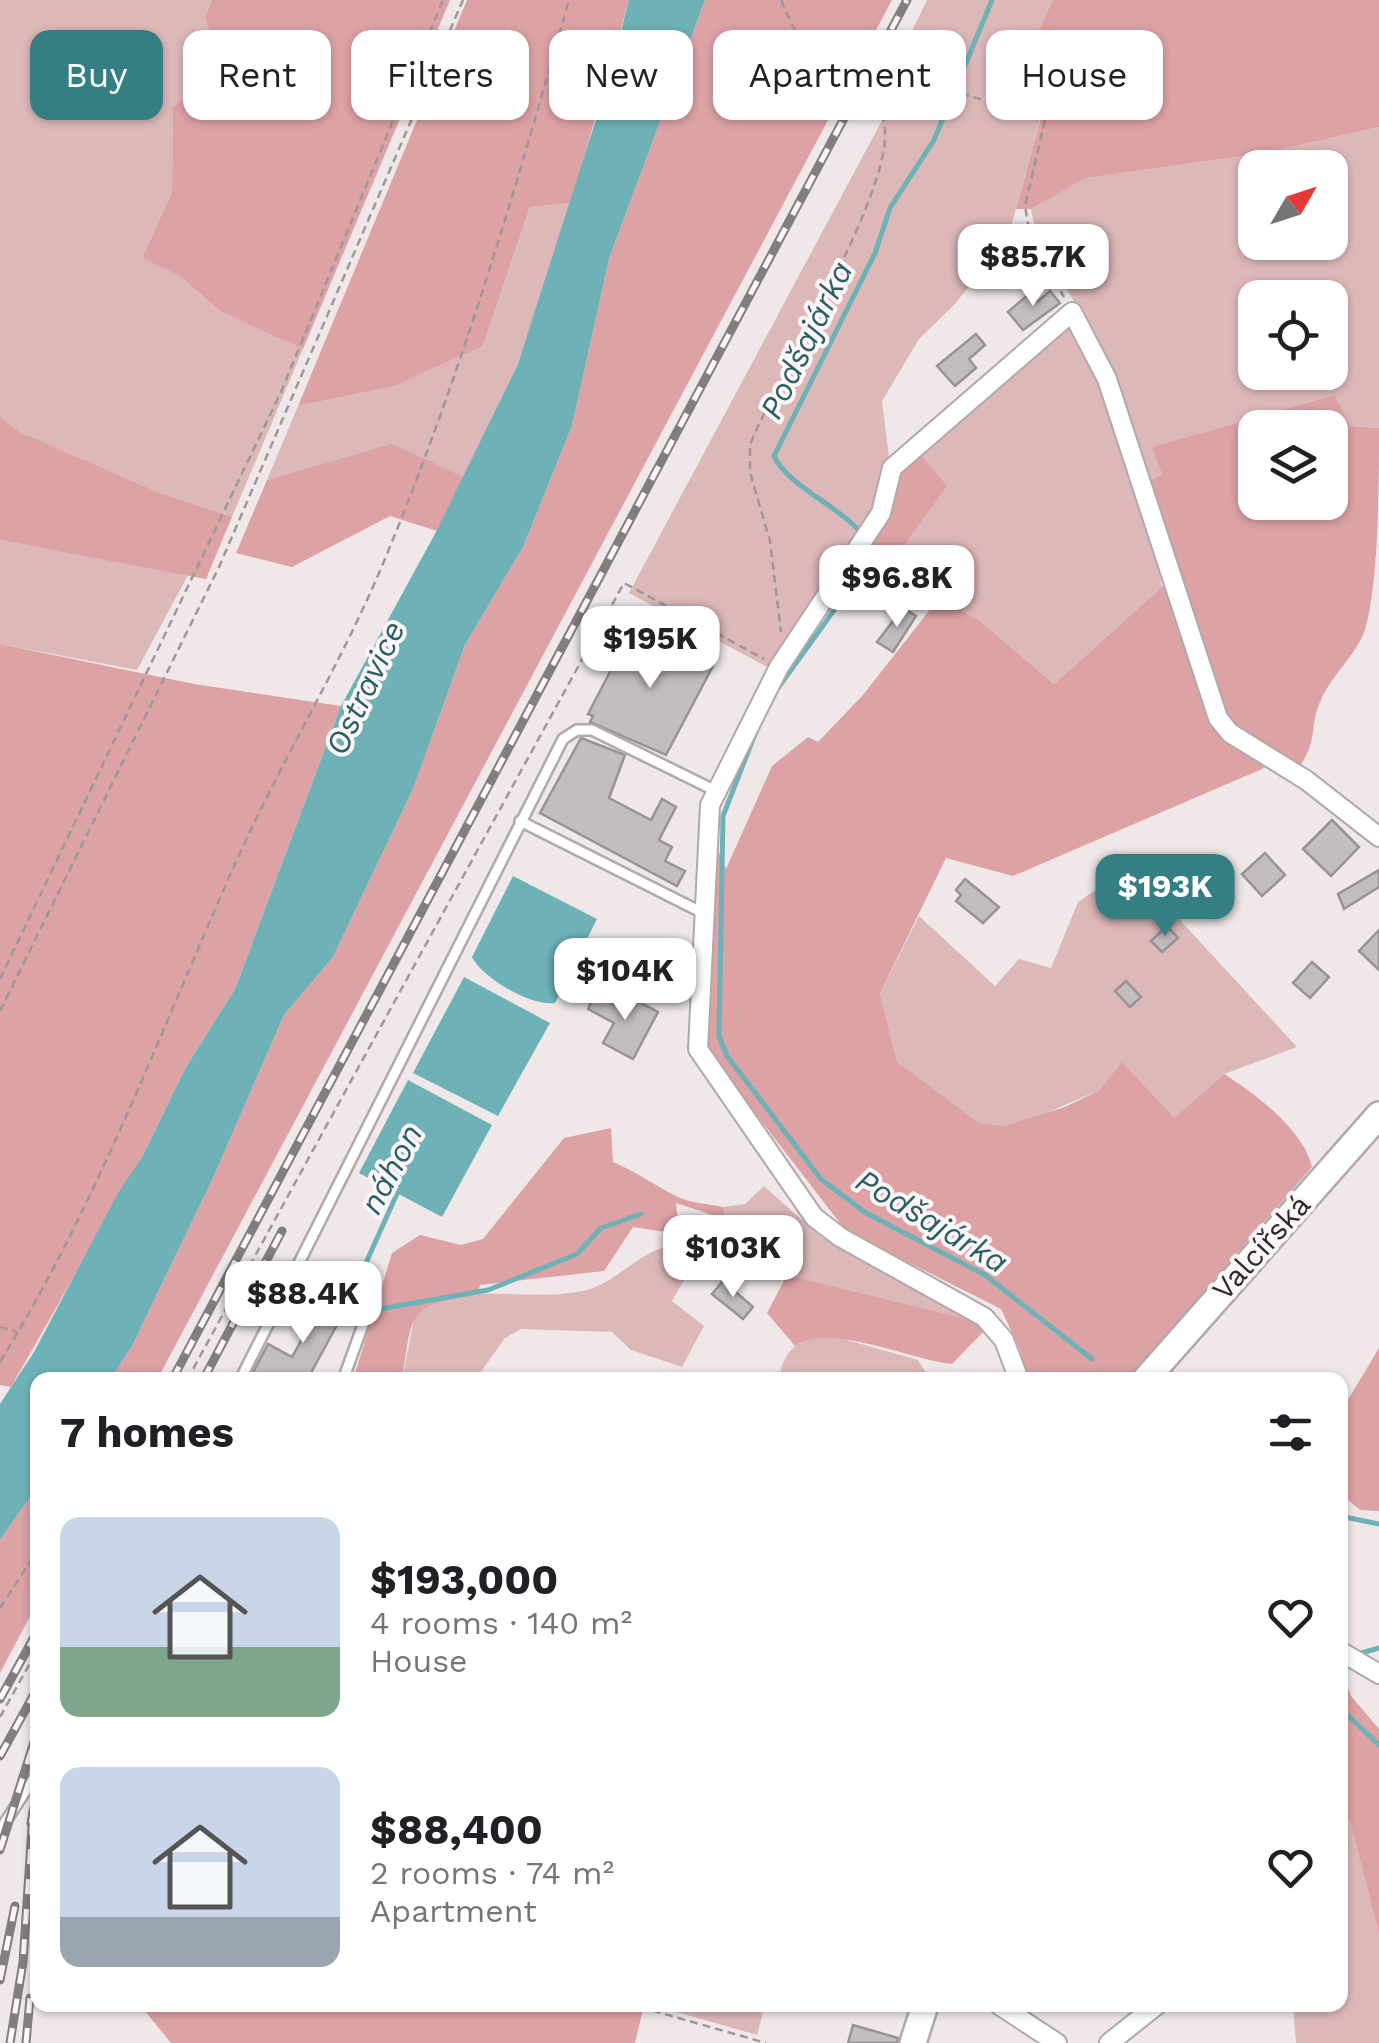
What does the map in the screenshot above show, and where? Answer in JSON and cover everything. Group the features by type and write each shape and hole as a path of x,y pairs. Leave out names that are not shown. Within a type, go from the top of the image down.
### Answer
{"main road":[{"name":"Valcířská","path":"1151,1372 1379,1115"},
{"path":"913,2043 923,2012"}],"street":[{"path":"1016,1372 1004,1340 984,1317 857,1247 814,1217 701,1060 698,1034 707,821 716,791 784,660 881,513 892,468 1072,312 1108,379 1218,718 1230,733 1306,780 1379,837"},
{"path":"1348,1656 1379,1674"},
{"path":"1010,2012 1057,2043"},
{"path":"1109,2043 1148,2012"}],"lane":[{"path":"244,1372 556,747 570,733 584,728 716,791"},
{"path":"520,821 703,913"},
{"path":"346,1372 364,1322"},
{"path":"0,1830 30,1784"}],"path":[{"path":"0,979 281,392 443,0"},
{"path":"0,1011 218,567 463,0"},
{"path":"0,1362 104,1160 248,835 381,568 472,330 569,0"},
{"path":"781,0 797,30"},
{"path":"784,660 770,541 750,472 750,444 844,259 885,149 886,127 882,120"},
{"path":"1044,120 1025,206 1031,241 1072,312"},
{"path":"190,1372 624,584 784,660"},
{"path":"0,1327 18,1332"},
{"path":"0,1608 30,1562"},
{"path":"0,1717 30,1663"},
{"path":"654,2012 766,2043"}],"shaded area":[{"path":"0,0 212,0 205,17 209,30 183,30 183,100 173,108 172,192 142,258 181,277 221,312 303,349 232,517 158,492 18,431 0,417"},
{"path":"212,0 450,0 437,30 351,30 351,120 399,120 303,349 221,312 181,277 142,258 172,192 173,107 183,99 183,120 331,120 331,30 209,30 205,17"},
{"path":"467,0 629,0 620,30 549,30 549,120 595,120 571,203 530,207 483,346 395,386 298,406 417,120 529,120 529,30 455,30"},
{"path":"705,0 892,0 876,30 713,30 713,120 828,120 161,1372 115,1372 132,1346 213,1178 284,1015 333,957 413,789 465,645 523,547 572,426 609,259 661,120 693,120 693,32"},
{"path":"927,0 1053,0 1038,30 986,30 986,120 1040,120 1008,238 954,305 919,339 882,401 890,465 876,511 771,669 629,593 882,120 966,120 966,30 912,30"},
{"path":"1053,0 1379,0 1379,127 1278,150 1238,150 1238,157 1086,178 1031,209 1016,209 1040,120 1163,120 1163,30 1038,30"},
{"path":"1379,127 1379,428 1350,426 1348,410 1341,410 1333,395 1281,410 1238,410 1238,422 1153,447 1162,474 1149,481 1108,371 1043,248 1031,209 1086,178 1238,157 1238,260 1348,260 1348,150 1278,150"},
{"path":"571,203 518,364 464,477 392,445 267,480 298,406 395,386 483,346 530,207"},
{"path":"1061,328 1075,330 1118,423 1148,520 1162,587 1054,684 979,620 887,568 908,536 916,450"},
{"path":"1334,395 1342,410 1282,410"},
{"path":"0,417 18,431 158,492 232,517 206,579 0,540"},
{"path":"1238,422 1238,520 1348,520 1348,422 1350,426 1379,428 1377,531 1370,610 1361,640 1320,702 1305,757 1299,767 1276,753 1262,769 1013,876 946,858 880,993 897,1062 979,1123 1004,1126 1065,1107 1100,1090 1122,1062 1174,1118 1224,1074 1289,1127 1312,1167 1134,1372 1026,1372 1001,1309 846,1231 711,1056 706,1043 713,839 726,869 772,766 808,737 818,742 863,695 939,598 979,620 1054,684 1162,587 1172,572 1149,481 1162,474 1152,447"},
{"path":"392,444 464,477 437,531 390,516 292,567 236,553 267,480"},
{"path":"916,450 947,486 887,568 866,553 893,486"},
{"path":"0,540 188,575 137,670 0,644"},
{"path":"0,644 194,684 341,706 235,989 186,1067 142,1157 11,1387 0,1385"},
{"path":"1130,866 1297,1047 1224,1074 1174,1118 1100,1090 1027,1121 1004,1126 978,1123 897,1062 880,993 919,916 995,986 1019,959 1051,968 1078,902"},
{"path":"611,1128 613,1162 681,1198 723,1207 725,1219 676,1203 679,1234 633,1227 604,1271 480,1285 477,1294 436,1303 417,1316 403,1372 355,1372 392,1253 420,1235 461,1245 483,1239 564,1138"},
{"path":"764,1186 821,1237 972,1320 787,1275 794,1264 725,1219 723,1207 745,1204"},
{"path":"665,1247 686,1259 689,1271 672,1301 704,1326 682,1367 631,1350 612,1332 521,1329 505,1338 481,1372 404,1372 420,1307 460,1295 583,1291"},
{"path":"787,1275 972,1320 984,1331 952,1364 847,1340 809,1339 795,1346 767,1313"},
{"path":"829,1335 918,1360 926,1372 781,1372 788,1353 810,1338"},
{"path":"1379,1348 1379,1511 1360,1510 1348,1500 1348,1400"},
{"path":"30,1497 30,1616 0,1673 0,1540"},
{"path":"1348,1686 1351,1696 1379,1729 1379,1934 1350,1820"},
{"path":"1348,1820 1379,1934 1379,2043 1296,2043 1294,2012 1348,2012"},
{"path":"146,2012 642,2012 635,2043 171,2043"},
{"path":"676,2012 763,2012 757,2035"}],"water":[{"path":"629,0 705,0 693,32 621,30"},
{"name":"Ostravice","path":"596,120 661,120 609,259 572,426 523,547 465,645 413,789 333,957 284,1015 213,1178 132,1346 115,1372 30,1372 30,1497 0,1540 0,1404 34,1352 118,1193 142,1157 186,1067 235,989 341,706 437,530 518,364"},
{"path":"513,876 597,919 555,1003 534,1000 509,989 486,974 472,957"},
{"path":"464,977 550,1023 498,1116 413,1073"},
{"name":"náhon","path":"408,1080 492,1125 442,1217 359,1173"}],"building":[{"path":"1050,291 1060,303 1023,330 1008,312 1030,293 1037,302"},
{"path":"976,334 985,345 969,359 976,368 955,386 937,366"},
{"path":"903,608 916,616 893,652 877,642"},
{"path":"635,624 713,666 666,755 590,722 593,716 588,714"},
{"path":"581,738 625,755 609,798 651,820 662,799 676,807 659,840 672,847 665,861 685,871 677,886 540,813"},
{"path":"1332,820 1359,847 1331,876 1303,849"},
{"path":"1265,853 1285,875 1262,896 1242,874"},
{"path":"1379,870 1379,887 1344,909 1338,894"},
{"path":"965,879 999,907 983,923 956,901 961,895 956,890"},
{"path":"1167,926 1178,938 1162,952 1151,941"},
{"path":"1379,930 1379,970 1359,951"},
{"path":"1312,962 1329,977 1310,998 1293,983"},
{"path":"1126,981 1141,997 1130,1007 1115,991"},
{"path":"595,994 621,1008 628,996 658,1012 633,1059 603,1043 614,1023 588,1009"},
{"path":"723,1281 753,1307 743,1319 712,1294"},
{"path":"328,1292 349,1303 311,1372 253,1372 268,1344 292,1357"},
{"path":"853,2025 898,2038 897,2043 848,2043"}],"waterway":[{"name":"Podšajárka","path":"861,533 801,486 774,456 875,253 890,208 934,140 992,0"},
{"name":"Podšajárka","path":"778,688 873,556 869,541"},
{"name":"Podšajárka","path":"757,729 723,816 719,1036 727,1056 821,1179 866,1213 985,1275 1092,1359"},
{"name":"náhon","path":"400,1187 365,1265 352,1314 488,1290 577,1254 601,1228 641,1214"},
{"name":"Podšajárka","path":"1348,1518 1379,1524"},
{"name":"Podšajárka","path":"1358,1654 1379,1648"},
{"name":"Podšajárka","path":"1348,1716 1379,1745"}],"railway":[{"path":"176,1372 907,0"},
{"path":"207,1372 282,1231"},
{"path":"0,1699 30,1645"},
{"path":"0,1756 30,1702"},
{"path":"0,1850 30,1754"},
{"path":"10,2043 23,1962 30,1857"},
{"path":"0,1980 15,1906"},
{"path":"26,2043 30,1998"}]}
